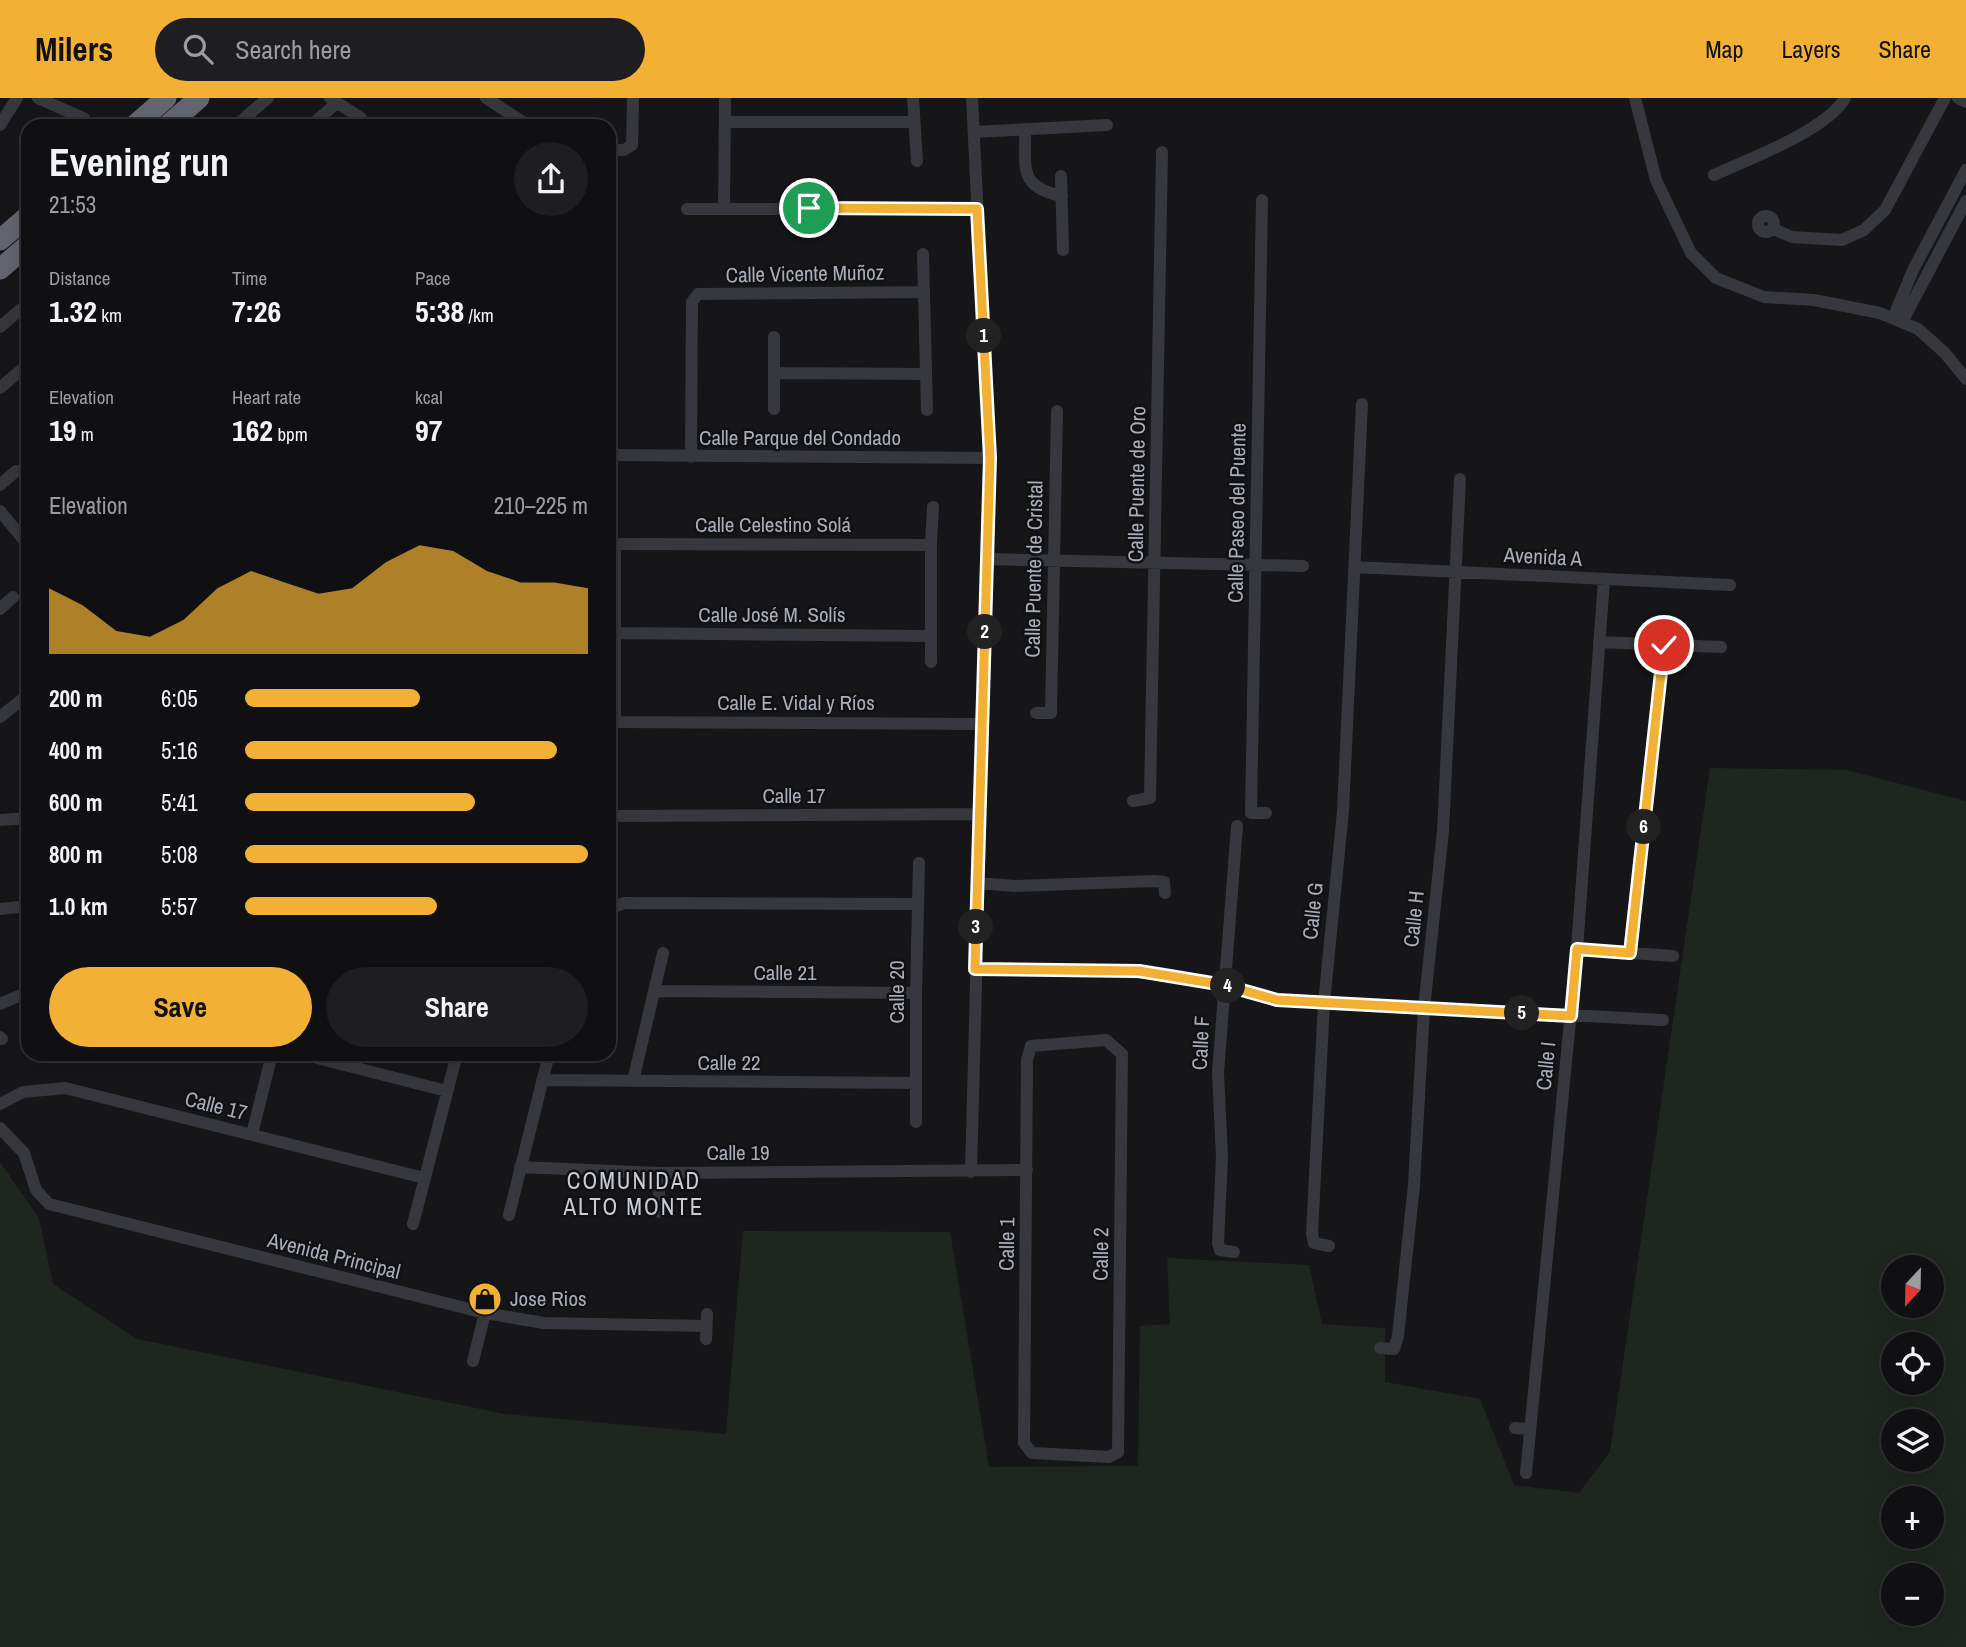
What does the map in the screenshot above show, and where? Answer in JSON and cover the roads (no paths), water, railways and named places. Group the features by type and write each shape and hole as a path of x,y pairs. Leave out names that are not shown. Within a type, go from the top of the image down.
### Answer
{"highway":[{"path":"142,119 166,98"},
{"path":"175,119 199,98"},
{"path":"0,240 21,222"},
{"path":"0,269 21,251"}],"street":[{"path":"0,125 18,98"},
{"path":"38,98 85,119"},
{"path":"243,119 268,98"},
{"path":"486,98 518,119"},
{"path":"616,150 624,150 632,145 633,98"},
{"path":"724,207 725,98"},
{"path":"913,98 917,161"},
{"path":"971,1172 990,458 972,98"},
{"path":"1635,98 1656,180 1691,253 1716,278 1764,297 1814,300 1880,313 1898,320 1919,329 1945,353 1966,379"},
{"path":"1714,176 1824,120 1839,108 1845,98"},
{"path":"1773,229 1792,237 1842,240 1864,230 1885,210 1945,98"},
{"path":"1958,98 1966,102"},
{"path":"317,119 334,101 361,118"},
{"path":"725,122 914,122"},
{"path":"974,132 1107,125"},
{"path":"1025,129 1027,177 1032,184 1062,197"},
{"name":"Calle Puente de Oro","path":"1133,801 1150,798 1162,152"},
{"path":"1898,320 1914,268 1966,170"},
{"path":"1061,176 1063,250"},
{"name":"Calle Paseo del Puente","path":"1262,200 1251,813 1266,813"},
{"path":"1898,320 1966,201"},
{"path":"687,209 977,209"},
{"path":"923,254 927,410"},
{"name":"Calle Vicente Muñoz","path":"691,457 692,302 698,294 922,292"},
{"path":"0,327 21,309"},
{"path":"774,337 774,409"},
{"path":"0,388 21,370"},
{"path":"774,373 925,374"},
{"name":"Calle G","path":"1329,1246 1314,1243 1312,1233 1324,1003 1343,811 1362,404"},
{"name":"Calle Puente de Cristal","path":"1036,713 1051,713 1057,411"},
{"name":"Calle Parque del Condado","path":"616,455 990,458"},
{"path":"0,485 16,471"},
{"name":"Calle H","path":"1380,1348 1394,1349 1398,1336 1414,1185 1423,1008 1443,831 1460,479"},
{"path":"931,662 929,635 933,507"},
{"path":"0,511 21,536"},
{"name":"Calle Celestino Solá","path":"616,544 931,545"},
{"path":"987,559 1303,566"},
{"name":"Avenida A","path":"1355,567 1730,585"},
{"name":"Calle I","path":"1526,1473 1577,949 1604,580"},
{"path":"0,609 13,597"},
{"name":"Calle José M. Solís","path":"616,633 929,635"},
{"path":"1599,642 1721,647"},
{"path":"1630,953 1664,645"},
{"path":"0,717 21,700"},
{"name":"Calle E. Vidal y Ríos","path":"616,722 982,724"},
{"name":"Calle 17","path":"616,816 979,814"},
{"path":"0,820 21,818"},
{"name":"Calle F","path":"1234,1252 1220,1250 1218,1243 1222,1157 1218,1073 1237,826"},
{"name":"Calle 20","path":"916,1122 919,863"},
{"path":"977,883 1015,886 1164,881 1166,893"},
{"path":"616,906 624,902 917,904"},
{"path":"0,909 21,907"},
{"path":"1577,949 1673,956"},
{"path":"633,1082 663,953"},
{"path":"975,969 1139,971 1224,985 1277,1000 1663,1020"},
{"name":"Calle 21","path":"655,991 916,993"},
{"path":"0,1004 21,995"},
{"name":"Calle 2","path":"1024,1443 1032,1453 1109,1457 1118,1452 1122,1054 1106,1040 1031,1046"},
{"name":"Calle 1","path":"1024,1443 1027,1060 1031,1046"},
{"path":"252,1135 270,1061"},
{"path":"329,1061 447,1091"},
{"path":"413,1224 455,1061"},
{"path":"509,1215 547,1061"},
{"name":"Calle 22","path":"542,1080 916,1083"},
{"name":"Calle 17","path":"0,1104 23,1092 65,1088 424,1178"},
{"name":"Avenida Principal","path":"0,1128 24,1153 36,1191 49,1204 485,1313 544,1323 706,1326"},
{"name":"Calle 19","path":"520,1167 659,1173 1027,1171"},
{"path":"659,1173 659,1212"},
{"path":"473,1361 485,1313"},
{"path":"1515,1428 1530,1429"}],"place":[{"name":"Jose Rios","path":"485,1299"}],"district":[{"name":"COMUNIDAD ALTO MONTE","path":"634,1194"}]}
